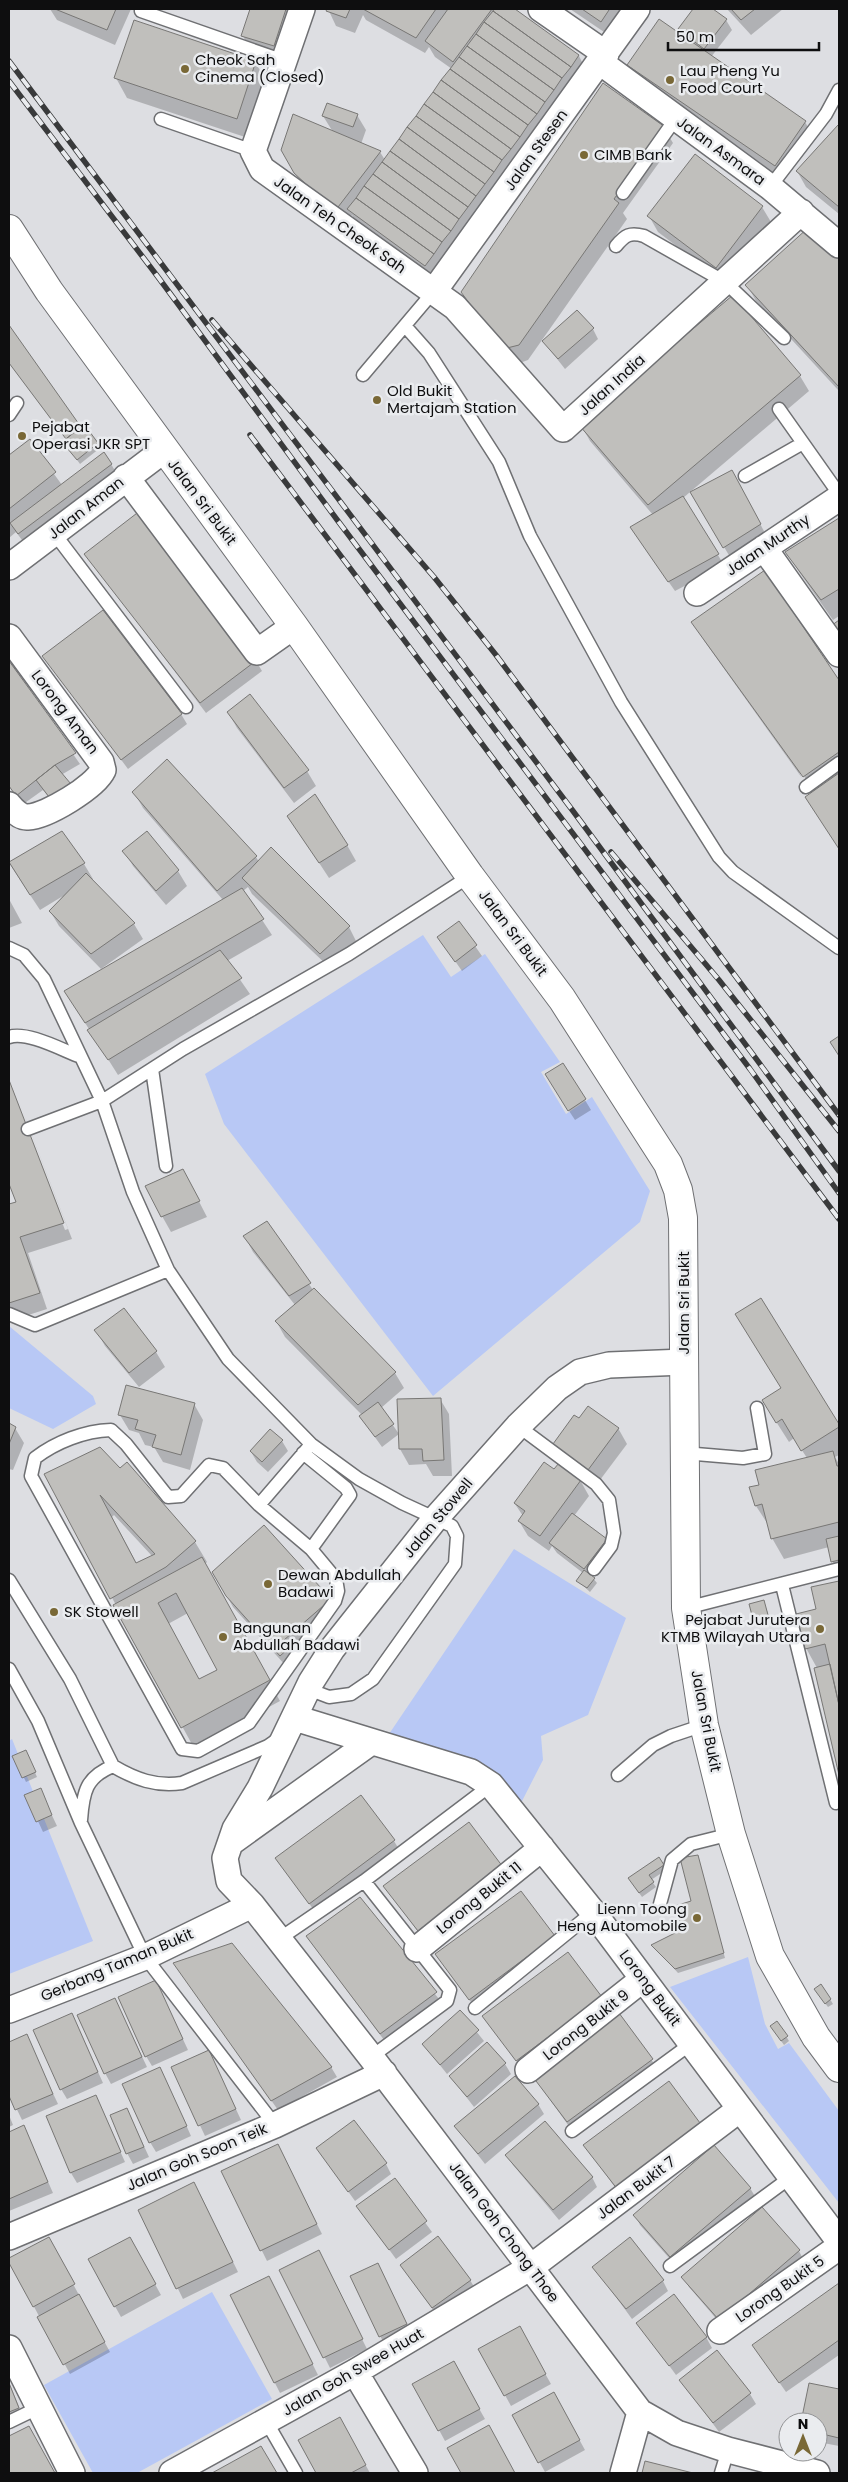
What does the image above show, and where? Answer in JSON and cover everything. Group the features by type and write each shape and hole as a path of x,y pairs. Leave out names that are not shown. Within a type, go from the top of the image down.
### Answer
{"street":[{"path":"253,151 302,9"},
{"name":"Jalan Asmara","path":"541,9 676,118 770,187 839,245"},
{"name":"Jalan Stesen","path":"434,291 637,9"},
{"name":"Jalan Teh Cheok Sah","path":"253,151 262,169 277,182 434,291"},
{"name":"Jalan India","path":"434,291 455,307 563,429 801,212"},
{"name":"Jalan Sri Bukit","path":"9,229 49,291 294,626 470,876 562,999 668,1164 678,1190 683,1218 686,1608 704,1726 731,1834 770,1956 816,2038 839,2068"},
{"name":"Jalan Aman","path":"9,567 164,450"},
{"path":"126,478 257,652 294,626"},
{"name":"Jalan Murthy","path":"697,593 839,496"},
{"path":"764,548 839,654"},
{"name":"Lorong Aman","path":"9,637 101,762 103,770 90,785 46,812 27,818 21,816 9,805"},
{"name":"Jalan Stowell","path":"252,1905 229,1881 225,1858 236,1829 260,1788 308,1689 332,1649 435,1519 518,1426 557,1388 580,1372 610,1365 684,1362"},
{"name":"Lorong Bukit","path":"291,1726 371,1742 471,1772 491,1785 593,1912 839,2241"},
{"path":"231,1842 371,1742"},
{"name":"Lorong Bukit 11","path":"417,1949 542,1848"},
{"name":"Gerbang Taman Bukit","path":"9,2010 145,1957 252,1905"},
{"name":"Jalan Goh Chong Thoe","path":"252,1905 378,2065 640,2412 724,2462 817,2473"},
{"name":"Lorong Bukit 9","path":"528,2070 644,1979"},
{"name":"Jalan Goh Soon Teik","path":"9,2237 274,2125 378,2065"},
{"name":"Jalan Bukit 7","path":"531,2267 740,2109"},
{"name":"Lorong Bukit 5","path":"720,2331 839,2247"},
{"name":"Jalan Goh Swee Huat","path":"172,2473 355,2372 531,2267"},
{"path":"9,2348 72,2473"},
{"path":"355,2372 415,2473"},
{"path":"624,2473 640,2412"}],"lane":[{"path":"141,11 284,61"},
{"path":"770,187 826,114 839,90"},
{"path":"623,193 676,118"},
{"path":"161,119 253,151"},
{"path":"616,246 625,235 633,233 644,236 725,282 784,338"},
{"path":"363,375 406,327 434,291"},
{"path":"406,327 429,353 499,462 530,536 621,702 719,857 733,872 839,948"},
{"path":"9,415 17,403"},
{"path":"779,409 839,496"},
{"path":"745,476 803,443"},
{"path":"54,533 186,707"},
{"path":"806,787 839,763"},
{"path":"28,1129 102,1102 152,1069 349,954 470,876"},
{"path":"9,948 24,955 44,978 102,1102 134,1192 168,1270 228,1359 307,1449 346,1488 350,1495 311,1549"},
{"path":"9,1037 14,1035 35,1038 81,1057"},
{"path":"152,1069 166,1166"},
{"path":"9,1314 35,1326 168,1270"},
{"path":"684,1453 743,1458 765,1454 757,1408"},
{"path":"518,1426 596,1484 609,1500 614,1533 611,1546 594,1569"},
{"path":"111,1430 126,1444 168,1497 181,1496 209,1465 223,1468 259,1505 311,1549 336,1579 338,1591 335,1601 249,1724 198,1751 182,1749 32,1476 35,1458 50,1447 96,1431 111,1430"},
{"path":"259,1505 307,1449"},
{"path":"307,1449 402,1504 452,1526 457,1536 455,1564 373,1679 351,1694 329,1697 308,1689"},
{"path":"686,1608 839,1569"},
{"path":"9,1580 70,1680 113,1766 132,1776 153,1784 168,1785 182,1783 268,1746 291,1726"},
{"path":"782,1585 836,1803"},
{"path":"9,1669 38,1721 81,1822 145,1957 274,2125"},
{"path":"618,1775 653,1745 671,1736 704,1726"},
{"path":"81,1822 83,1797 96,1773 113,1766"},
{"path":"279,1939 364,1881 491,1785"},
{"path":"660,1904 672,1860 691,1844 731,1834"},
{"path":"364,1881 450,1990 447,2001 378,2065"},
{"path":"475,2008 593,1912"},
{"path":"572,2131 692,2043"},
{"path":"670,2266 791,2177"},
{"path":"9,2422 40,2407"},
{"path":"266,2421 296,2473"}],"shaded area":[{"path":"423,935 451,977 485,954 560,1062 541,1072 566,1114 592,1097 650,1191 640,1222 433,1396 224,1124 205,1074"},
{"path":"9,1326 93,1396 96,1404 53,1429 9,1408"},
{"path":"514,1549 626,1618 588,1715 541,1736 543,1760 520,1805 478,1762 389,1734"},
{"path":"12,1739 93,1941 9,1974 9,1741"},
{"path":"748,1957 765,2024 778,2049 789,2043 839,2111 839,2203 670,1987"},
{"path":"212,2292 272,2399 137,2473 93,2473 44,2385"}],"building":[{"path":"55,9 116,9 107,30"},
{"path":"250,9 286,9 274,46 241,36"},
{"path":"327,9 350,9 346,18 326,11"},
{"path":"363,9 436,9 416,38"},
{"path":"448,9 492,9 453,62 425,41"},
{"path":"494,9 515,9 579,55 571,67 493,11"},
{"path":"582,9 608,9 609,10 601,22"},
{"path":"693,9 713,9 727,19 704,49 678,29"},
{"path":"731,9 755,9 741,20"},
{"path":"493,11 571,67 562,78 484,22"},
{"path":"659,19 806,121 775,166 627,65"},
{"name":"Cheok Sah Cinema (Closed)","path":"134,20 256,61 237,119 114,78"},
{"path":"484,22 562,78 554,90 476,34"},
{"path":"476,34 554,90 545,102 467,46"},
{"path":"467,46 545,102 537,114 459,57"},
{"path":"459,57 537,114 528,125 450,69"},
{"path":"450,69 528,125 520,137 441,80"},
{"path":"441,80 520,137 511,149 433,92"},
{"path":"603,83 665,127 614,199 619,203 519,345 507,348 501,347 461,292"},
{"path":"433,92 511,149 502,160 424,104"},
{"path":"327,103 358,114 353,127 322,116"},
{"path":"424,104 502,160 494,172 416,116"},
{"path":"293,114 381,151 335,211 294,173 281,150"},
{"path":"416,116 494,172 485,184 407,127"},
{"path":"839,126 839,207 796,171"},
{"path":"407,127 485,184 476,196 399,139"},
{"path":"399,139 476,196 468,207 390,151"},
{"path":"390,151 468,207 459,219 382,162"},
{"path":"695,154 763,206 716,268 647,216"},
{"path":"382,162 459,219 451,231 373,174"},
{"path":"373,174 451,231 442,242 364,186"},
{"path":"364,186 442,242 434,254 356,198"},
{"path":"356,198 434,254 425,266 347,209"},
{"path":"809,227 839,259 839,387 745,285"},
{"path":"733,295 801,375 648,505 579,425"},
{"path":"577,310 594,328 558,359 542,341"},
{"path":"9,325 81,427 66,439 9,363"},
{"path":"84,424 98,443 77,460 62,442"},
{"path":"30,439 56,472 9,509 9,455"},
{"path":"104,452 112,464 18,534 10,523"},
{"path":"732,470 761,524 723,548 690,492"},
{"path":"683,496 719,554 668,582 630,527"},
{"path":"141,510 257,660 200,703 84,554"},
{"path":"839,518 839,589 821,600 785,552"},
{"path":"765,570 839,680 839,752 803,777 691,622"},
{"path":"103,610 182,714 121,760 42,656"},
{"path":"839,620 839,636 831,626"},
{"path":"9,661 76,753 55,765 16,796 9,786"},
{"path":"250,694 309,770 284,788 227,712"},
{"path":"167,759 257,856 217,891 132,792"},
{"path":"55,765 76,790 56,806 36,780"},
{"path":"839,773 839,849 805,797"},
{"path":"315,794 348,845 319,863 287,816"},
{"path":"62,831 85,863 30,895 9,862"},
{"path":"147,831 179,870 156,891 122,851"},
{"path":"271,847 350,926 320,954 242,878"},
{"path":"86,873 135,923 91,954 49,911"},
{"path":"242,888 264,919 85,1023 64,991"},
{"path":"459,921 477,945 455,962 437,937"},
{"path":"220,950 242,978 108,1060 87,1030"},
{"path":"839,1036 839,1056 830,1042"},
{"path":"563,1063 586,1099 568,1111 545,1074"},
{"path":"9,1080 64,1223 20,1237 40,1293 9,1303 9,1204 16,1202 9,1184"},
{"path":"183,1169 200,1201 161,1217 145,1186"},
{"path":"267,1221 311,1283 289,1296 243,1236"},
{"path":"314,1288 396,1372 358,1405 275,1321"},
{"path":"761,1298 839,1424 839,1427 801,1451 782,1419 776,1423 762,1400 781,1388 735,1314"},
{"path":"124,1308 157,1351 129,1373 94,1330"},
{"path":"126,1385 195,1403 181,1455 152,1447 156,1435 135,1429 138,1420 118,1415"},
{"path":"441,1398 444,1460 423,1461 422,1449 399,1449 397,1399"},
{"path":"378,1402 394,1424 375,1437 359,1416"},
{"path":"588,1406 619,1428 588,1470 553,1444 574,1415 579,1418"},
{"path":"9,1423 16,1427 9,1444"},
{"path":"270,1429 283,1440 262,1462 250,1451"},
{"path":"100,1447 120,1468 127,1462 196,1541 166,1567 110,1599 44,1474","holes":["100,1495 155,1554 136,1563"]},
{"path":"833,1451 837,1466 839,1466 839,1522 771,1539 762,1504 755,1506 749,1487 759,1485 755,1470"},
{"path":"544,1462 554,1469 559,1463 581,1480 540,1536 518,1521 525,1511 514,1503"},
{"path":"572,1513 607,1539 584,1569 549,1543"},
{"name":"Dewan Abdullah Badawi","path":"264,1525 331,1599 284,1640 290,1647 280,1656 226,1596 212,1572"},
{"path":"839,1536 839,1560 831,1562 826,1539"},
{"name":"Bangunan Abdullah Badawi","path":"202,1557 270,1680 181,1728 113,1605","holes":["176,1593 217,1670 199,1679 158,1603"]},
{"path":"584,1570 595,1578 587,1588 576,1581"},
{"name":"Pejabat Jurutera KTMB Wilayah Utara","path":"839,1581 839,1705 825,1644 805,1649 796,1614 816,1609 811,1587"},
{"path":"764,1600 768,1615 753,1619 749,1604"},
{"path":"830,1664 839,1705 839,1775 814,1668"},
{"path":"26,1750 36,1772 22,1778 12,1756"},
{"path":"41,1788 52,1815 36,1822 24,1795"},
{"path":"361,1795 395,1840 309,1904 275,1858"},
{"path":"469,1822 503,1867 418,1931 383,1886"},
{"name":"Lienn Toong Heng Automobile","path":"698,1855 724,1953 675,1969 651,1945 681,1930 675,1906 691,1901 680,1858"},
{"path":"659,1857 664,1865 649,1875 654,1882 639,1893 628,1878"},
{"path":"521,1891 555,1936 469,2000 435,1954"},
{"path":"360,1897 437,1992 380,2034 306,1936"},
{"path":"232,1943 332,2067 271,2101 173,1963"},
{"path":"568,1952 602,1997 516,2061 482,2016"},
{"path":"156,1980 183,2039 145,2057 118,1997"},
{"path":"821,1984 831,1999 825,2004 814,1989"},
{"path":"115,1998 142,2057 104,2074 77,2015"},
{"path":"460,2010 479,2030 440,2065 422,2044"},
{"path":"72,2013 98,2072 60,2090 33,2030"},
{"path":"619,2013 653,2059 567,2122 533,2077"},
{"path":"777,2021 788,2036 781,2041 770,2026"},
{"path":"27,2034 53,2094 15,2110 9,2096 9,2042"},
{"path":"487,2042 506,2063 467,2097 449,2076"},
{"path":"209,2050 236,2109 198,2126 171,2067"},
{"path":"160,2067 187,2126 149,2143 122,2084"},
{"path":"515,2076 539,2104 478,2154 454,2126"},
{"path":"669,2081 703,2127 618,2190 583,2145"},
{"path":"96,2095 121,2152 70,2173 46,2116"},
{"path":"127,2108 144,2147 126,2154 110,2115"},
{"path":"354,2120 387,2163 348,2192 316,2148"},
{"path":"545,2121 593,2177 553,2210 505,2155"},
{"path":"24,2125 48,2182 9,2199 9,2132"},
{"path":"278,2144 317,2224 260,2251 221,2171"},
{"path":"714,2145 751,2188 670,2257 633,2215"},
{"path":"395,2178 427,2221 389,2250 356,2206"},
{"path":"194,2182 233,2262 176,2289 138,2210"},
{"path":"762,2207 800,2250 719,2320 681,2277"},
{"path":"438,2236 471,2280 432,2308 400,2265"},
{"path":"49,2237 75,2284 33,2307 9,2263 9,2258"},
{"path":"130,2237 156,2284 114,2307 88,2259"},
{"path":"630,2237 664,2280 626,2309 592,2267"},
{"path":"319,2250 363,2339 323,2358 279,2270"},
{"path":"378,2263 407,2324 379,2337 350,2276"},
{"path":"269,2276 313,2364 274,2383 230,2295"},
{"path":"839,2283 839,2340 779,2383 752,2345"},
{"path":"79,2294 105,2342 63,2365 37,2317"},
{"path":"674,2294 707,2337 669,2366 636,2323"},
{"path":"520,2326 546,2374 504,2396 478,2349"},
{"path":"717,2350 751,2393 713,2423 679,2380"},
{"path":"454,2361 480,2409 438,2431 412,2384"},
{"path":"9,2383 19,2408 9,2412"},
{"path":"809,2383 839,2389 839,2438 828,2435 828,2412 803,2412"},
{"path":"554,2392 580,2440 538,2463 512,2415"},
{"path":"340,2417 366,2465 351,2473 316,2473 298,2440"},
{"path":"489,2425 515,2473 461,2473 447,2448"},
{"path":"29,2426 55,2473 9,2473 9,2436"},
{"path":"261,2446 277,2473 212,2473"},
{"path":"645,2461 693,2473 642,2473"}],"railway":[{"path":"9,61 573,811 839,1171"},
{"path":"9,81 158,277 338,521 750,1069 839,1193"},
{"path":"212,320 434,577 496,655 839,1115"},
{"path":"250,435 839,1219"},
{"path":"611,852 719,980 839,1131"}],"place":[{"name":"Cheok Sah Cinema (Closed)","path":"185,69"},
{"name":"Lau Pheng Yu Food Court","path":"670,80"},
{"name":"CIMB Bank","path":"584,155"},
{"name":"Old Bukit Mertajam Station","path":"377,400"},
{"name":"Pejabat Operasi JKR SPT","path":"22,436"},
{"name":"Dewan Abdullah Badawi","path":"268,1584"},
{"name":"SK Stowell","path":"54,1612"},
{"name":"Pejabat Jurutera KTMB Wilayah Utara","path":"820,1629"},
{"name":"Bangunan Abdullah Badawi","path":"223,1637"},
{"name":"Lienn Toong Heng Automobile","path":"697,1918"}]}
